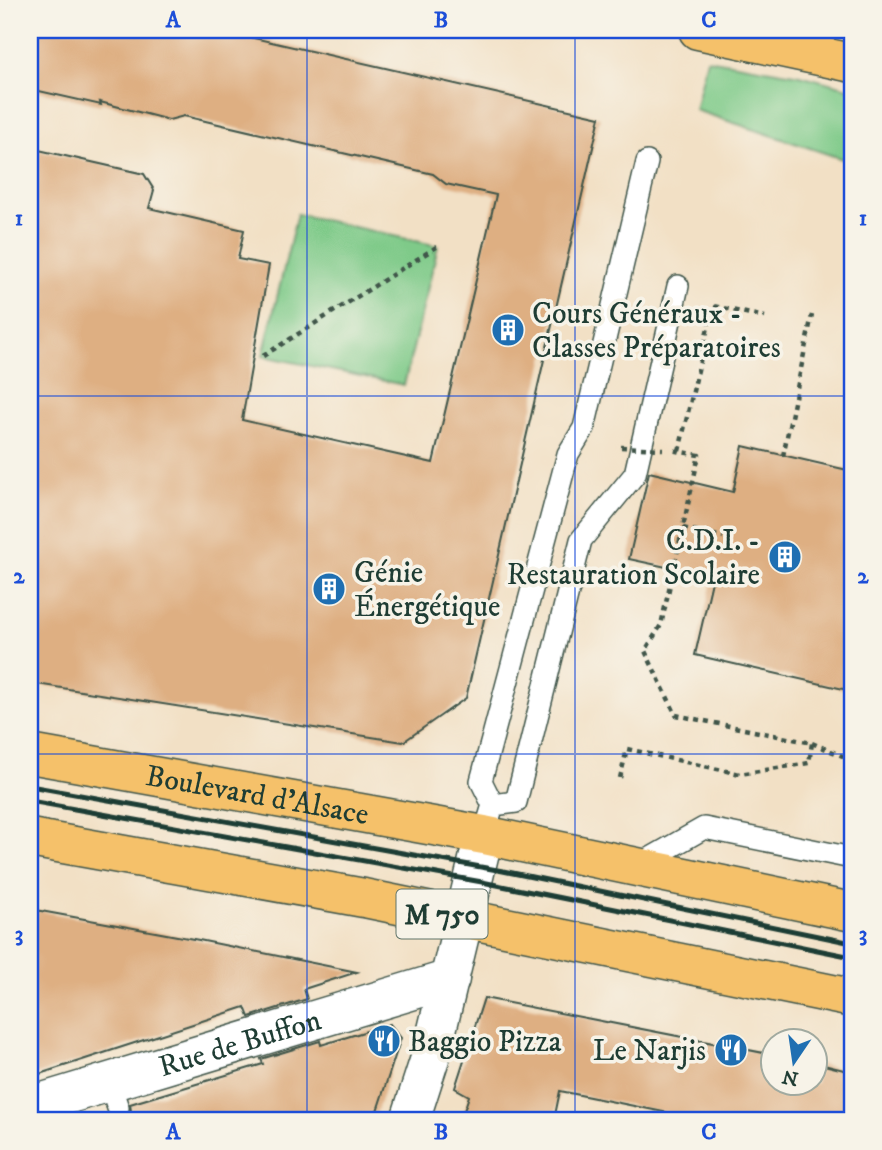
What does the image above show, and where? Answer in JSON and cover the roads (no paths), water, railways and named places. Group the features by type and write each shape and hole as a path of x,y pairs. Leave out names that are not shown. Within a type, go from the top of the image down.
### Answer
{"main road":[{"path":"698,30 852,63"},
{"name":"Boulevard d'Alsace","path":"30,754 489,820 635,867 852,912"},
{"name":"M 750","path":"30,838 364,898 852,998"}],"street":[{"path":"410,1120 431,1055 489,820"},
{"name":"Rue de Buffon","path":"30,1106 114,1095 450,979"}],"lane":[{"path":"647,162 584,428 568,454 481,781 489,820 516,802 581,540 635,474 678,286"},
{"path":"635,867 704,828 852,858"}],"railway":[{"path":"30,786 503,871 852,943"},
{"path":"30,801 482,882 852,957"}],"place":[{"name":"Cours Généraux - Classes Préparatoires","path":"508,330"},
{"name":"C.D.I. - Restauration Scolaire","path":"785,557"},
{"name":"Génie Énergétique","path":"329,589"},
{"name":"Baggio Pizza","path":"384,1041"},
{"name":"Le Narjis","path":"731,1050"}]}
